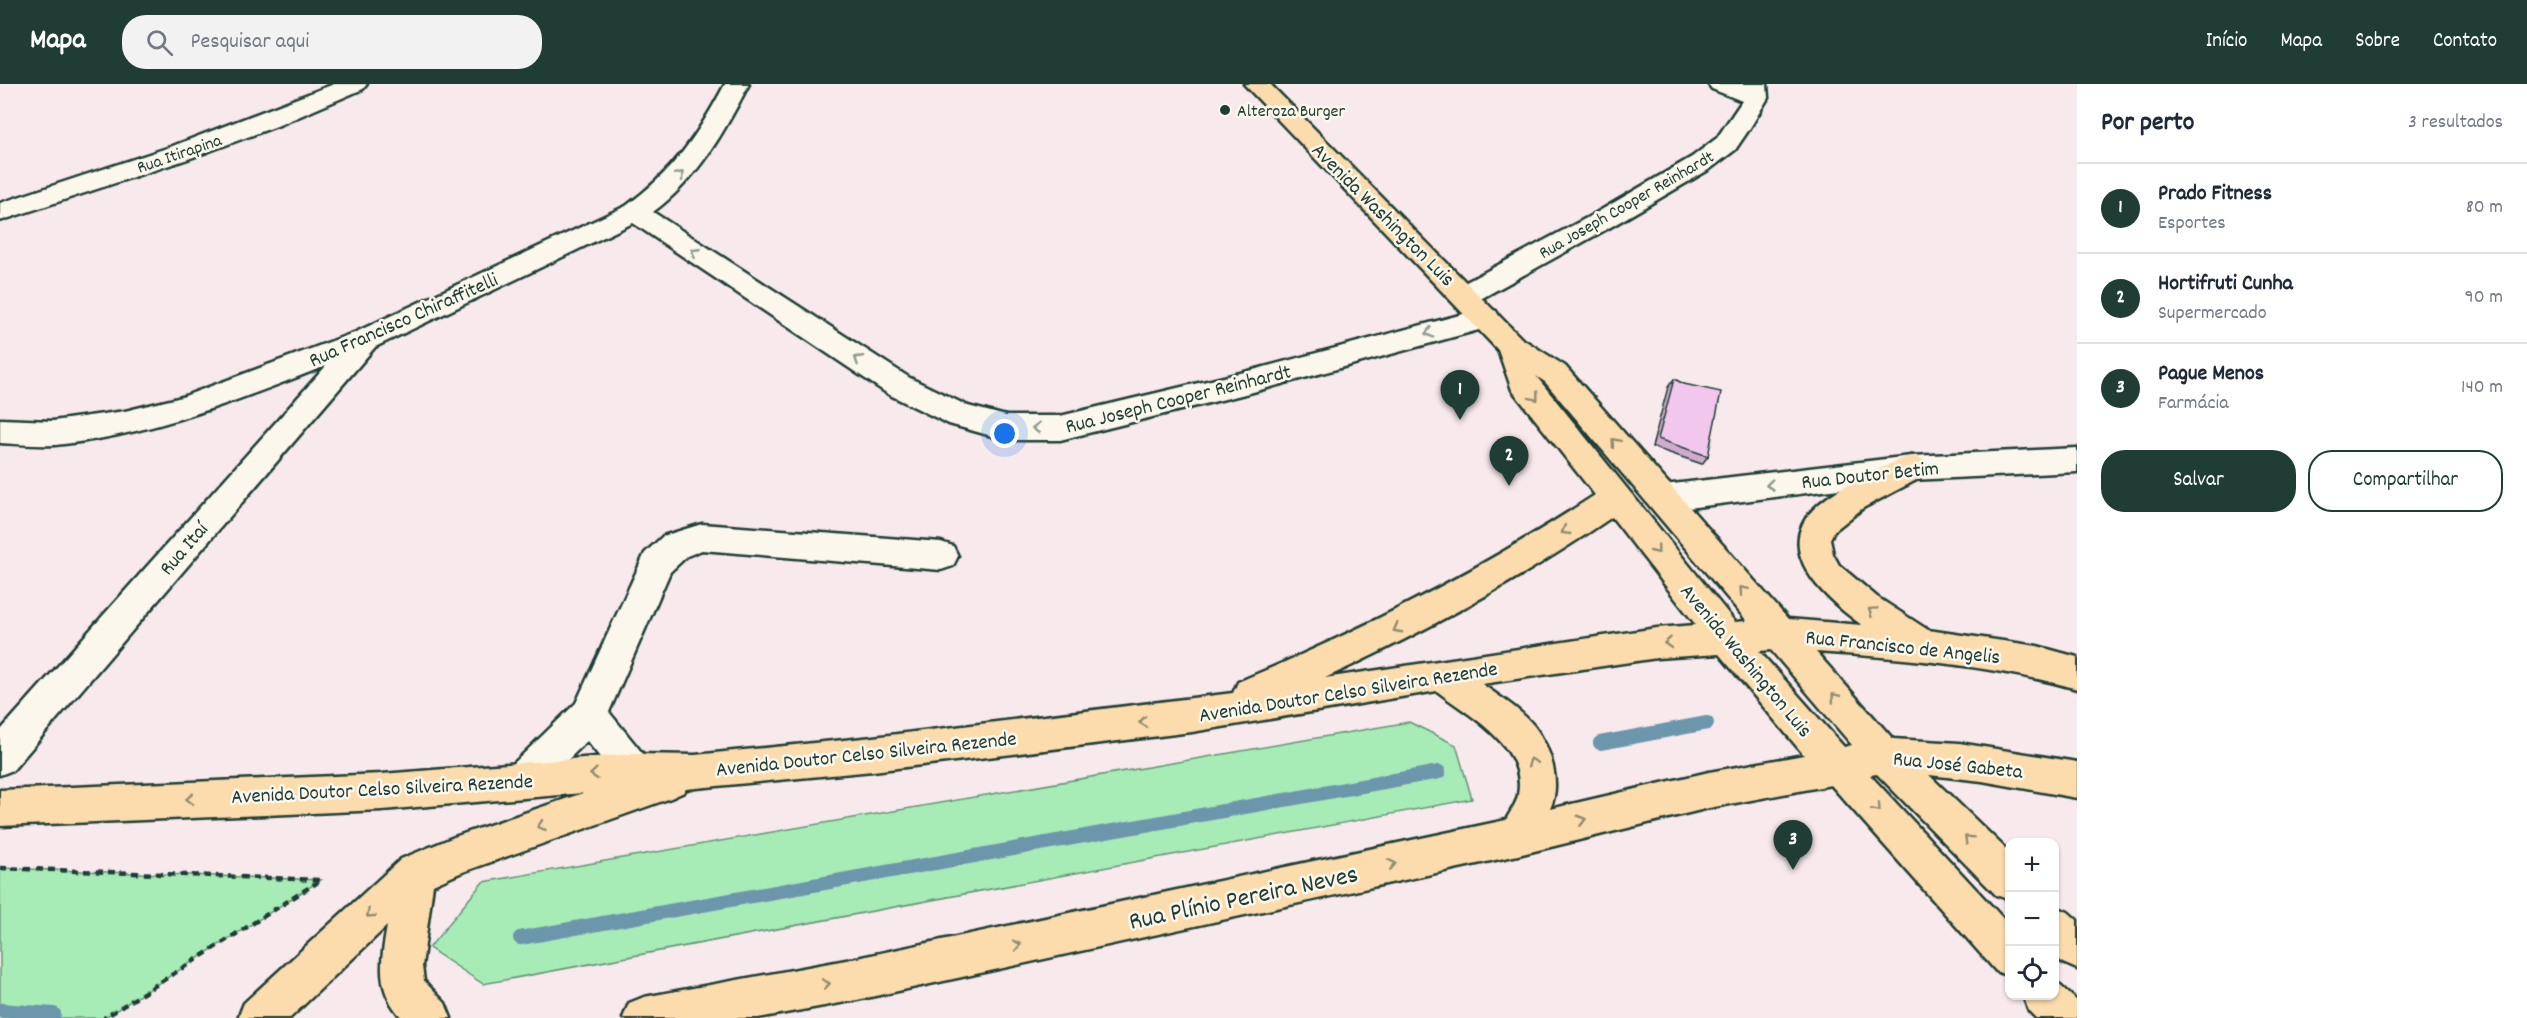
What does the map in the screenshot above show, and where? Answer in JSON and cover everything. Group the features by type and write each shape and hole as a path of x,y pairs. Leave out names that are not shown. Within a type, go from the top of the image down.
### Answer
{"main road":[{"name":"Avenida Washington Luis","path":"1256,84 1465,295 1511,345 1555,374 1884,756 2005,876"},
{"name":"Avenida Washington Luis","path":"1511,345 1523,382 1614,500 1803,728 2005,951"},
{"path":"1911,468 1843,505 1822,521 1813,534 1813,549 1823,571 1843,592 1920,644"},
{"path":"1192,717 1312,668 1392,632 1469,589 1614,500"},
{"name":"Rua Francisco de Angelis","path":"1727,638 1781,634 1920,644 2037,662 2077,673"},
{"name":"Avenida Doutor Celso Silveira Rezende","path":"0,808 382,792 634,771 695,771 873,754 1192,717 1442,674 1657,644 1727,638"},
{"path":"1442,674 1509,725 1522,739 1536,770 1537,797 1518,836"},
{"name":"Rua José Gabeta","path":"1840,767 1884,756 1942,759 2077,780"},
{"name":"Rua Plínio Pereira Neves","path":"644,1018 857,979 1518,836 1770,777 1840,767"},
{"path":"259,1018 416,873 454,856 695,771"},
{"path":"416,873 401,966 405,991 430,1018"},
{"path":"2059,930 2077,949"},
{"path":"704,1018 780,992"},
{"path":"2048,1000 2064,1018"}],"street":[{"name":"Rua Itirapina","path":"0,212 188,151 298,110 356,84"},
{"name":"Rua Francisco Chiraffitelli","path":"0,431 53,433 135,420 187,407 366,339 635,212 656,198 688,166 715,126 737,84"},
{"path":"1720,84 1755,91"},
{"name":"Rua Joseph Cooper Reinhardt","path":"1465,295 1605,219 1701,163 1726,144 1755,91"},
{"name":"Rua Joseph Cooper Reinhardt","path":"635,212 899,386 960,416 1006,428 1060,428 1253,381 1486,318"},
{"name":"Rua Itaí","path":"0,758 366,339"},
{"name":"Rua Doutor Betim","path":"1664,498 1911,468 2077,460"},
{"path":"522,780 589,715 657,563 675,546 702,537 941,556"},
{"path":"589,715 634,771"}],"path":[{"path":"0,868 321,880 104,1018"}],"green space":[{"path":"1409,722 1456,745 1472,799 483,984 429,948 483,882"},
{"path":"0,868 321,880 104,1018 0,1018"}],"building":[{"path":"1674,379 1684,384 1721,392 1708,456 1658,439"}],"waterway":[{"path":"1600,743 1707,723"},
{"path":"520,938 1439,772"},
{"path":"0,1010 54,1014"}],"place":[{"name":"Alteroza Burger","path":"1225,110"},
{"name":"Prado Fitness","path":"1460,420"},
{"name":"Hortifruti Cunha","path":"1509,486"},
{"name":"Pague Menos","path":"1793,870"}]}
